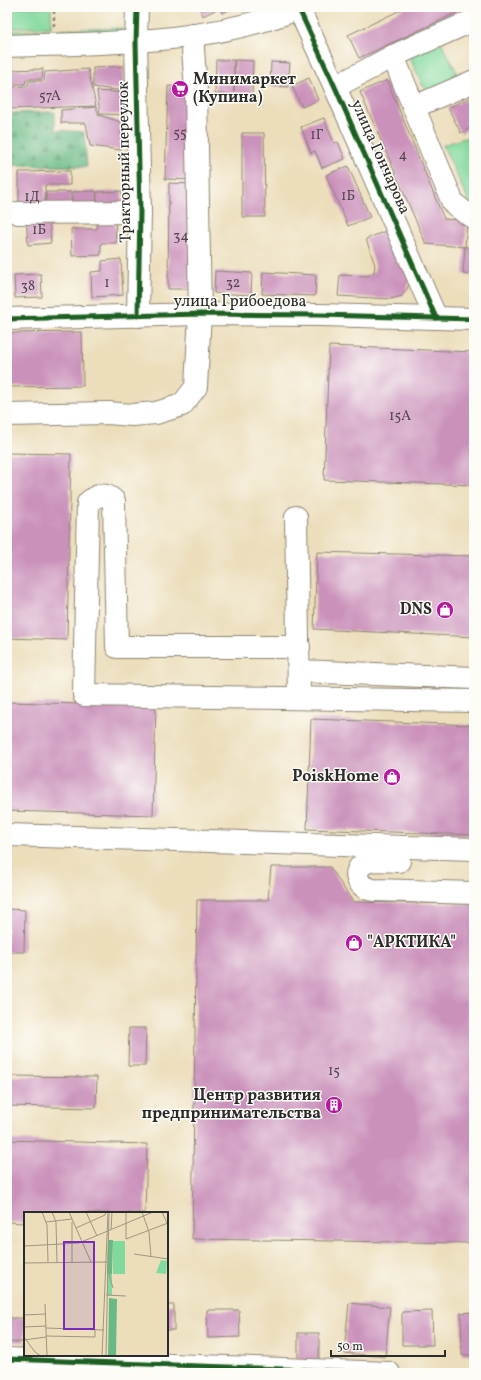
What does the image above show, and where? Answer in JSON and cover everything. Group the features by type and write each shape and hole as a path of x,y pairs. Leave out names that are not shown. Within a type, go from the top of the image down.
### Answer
{"street":[{"name":"Тракторный переулок","path":"137,7 136,42 140,212 138,316"},
{"path":"7,46 136,42 213,33 251,25 299,7"},
{"name":"улица Гончарова","path":"299,7 436,318"},
{"path":"335,87 393,56 474,20"},
{"path":"7,414 108,413 132,415 156,413 182,404 196,388 200,314 196,90 192,35"},
{"path":"393,56 454,203 474,218"},
{"path":"414,107 474,81"},
{"name":"Тракторный переулок","path":"18,213 140,212"},
{"name":"улица Грибоедова","path":"7,319 200,314 474,319"},
{"path":"298,647 117,647 114,501 110,496 104,495 94,496 88,503 84,695 474,701"},
{"path":"296,517 299,671 298,698"},
{"path":"299,671 474,678"},
{"path":"7,835 474,849"},
{"path":"474,864 370,860 360,866 357,874 359,884 365,889 474,893"},
{"path":"7,1359 389,1373"}],"path":[{"path":"54,7 54,29"}],"green space":[{"path":"7,7 51,7 51,27 7,28"},
{"path":"130,28 130,34 7,39 7,31"},
{"path":"442,43 465,89 431,103 408,54"},
{"path":"55,112 55,130 84,132 87,167 7,165 7,113"},
{"path":"474,135 474,211 473,211 443,145"}],"building":[{"path":"199,7 235,7 222,13 219,8 203,16"},
{"path":"407,7 469,7 359,58 348,35"},
{"path":"216,60 234,60 234,92 235,60 253,61 252,95 215,94"},
{"path":"271,62 290,63 288,87 270,86"},
{"path":"123,66 124,91 93,87 93,68"},
{"path":"43,69 42,79 27,79 25,84 7,84 7,70"},
{"path":"88,69 96,106 7,109 7,87 28,86 29,81 44,81 45,72"},
{"path":"309,78 318,100 302,107 292,86"},
{"path":"387,80 444,219 467,221 465,247 426,244 360,92"},
{"path":"168,86 194,87 192,180 165,179"},
{"path":"97,91 129,93 130,115 100,114"},
{"path":"474,96 474,126 461,133 448,108"},
{"path":"96,107 99,115 121,122 121,150 90,146 86,123 61,123 61,110"},
{"path":"324,118 334,143 338,142 345,159 322,168 315,151 311,153 301,127"},
{"path":"242,133 264,133 265,217 242,217"},
{"path":"348,166 370,217 348,226 326,175"},
{"path":"70,171 70,185 45,185 45,209 19,210 19,172"},
{"path":"169,183 194,184 193,289 168,289"},
{"path":"96,191 97,205 72,206 72,192"},
{"path":"122,191 122,205 97,205 97,192"},
{"path":"46,192 71,192 71,206 46,206"},
{"path":"97,214 115,214 116,243 101,243 101,255 72,256 71,229 97,229"},
{"path":"49,215 51,243 28,245 26,217"},
{"path":"388,230 410,280 407,289 402,296 391,299 338,296 340,275 367,276 374,272 375,265 366,239"},
{"path":"465,247 474,247 474,275 463,274"},
{"path":"121,259 123,295 92,297 91,272 102,271 102,261"},
{"path":"215,271 252,273 251,295 214,293"},
{"path":"263,272 316,275 315,296 262,294"},
{"path":"41,274 42,297 15,298 14,275"},
{"path":"82,332 83,386 7,387 7,333"},
{"path":"329,346 474,352 474,485 324,480"},
{"path":"7,453 71,454 67,640 7,638"},
{"path":"317,552 474,556 474,637 314,629"},
{"path":"7,702 156,706 153,815 7,811"},
{"name":"PoiskHome","path":"311,719 474,725 474,835 307,829"},
{"name":"Центр развития предпринимательства","path":"271,867 330,867 353,902 474,904 474,1243 192,1239 197,900 268,900"},
{"path":"8,909 25,910 24,952 7,952"},
{"path":"129,1028 146,1028 145,1066 128,1066"},
{"path":"7,1076 97,1077 96,1108 7,1106"},
{"path":"7,1140 147,1144 145,1212 24,1212 24,1223 7,1222"},
{"path":"349,1303 390,1307 385,1357 344,1353"},
{"path":"168,1305 174,1305 174,1330 168,1330"},
{"path":"207,1310 239,1310 240,1337 208,1338"},
{"path":"432,1311 433,1345 402,1345 402,1312"},
{"path":"474,1312 474,1355 462,1355 461,1313"},
{"path":"9,1318 24,1318 24,1342 8,1342"},
{"path":"298,1333 319,1333 319,1365 298,1365"}],"cycle path":[{"path":"137,7 136,42 140,212 138,316"},
{"path":"298,7 335,87 436,318"},
{"path":"7,319 200,314 474,319"},
{"path":"7,1359 389,1373"}],"place":[{"name":"Минимаркет (Купина)","path":"180,89"},
{"name":"DNS","path":"445,610"},
{"name":"PoiskHome","path":"392,777"},
{"name":"\"АРКТИКА\"","path":"354,943"},
{"name":"Центр развития предпринимательства","path":"334,1105"}]}
